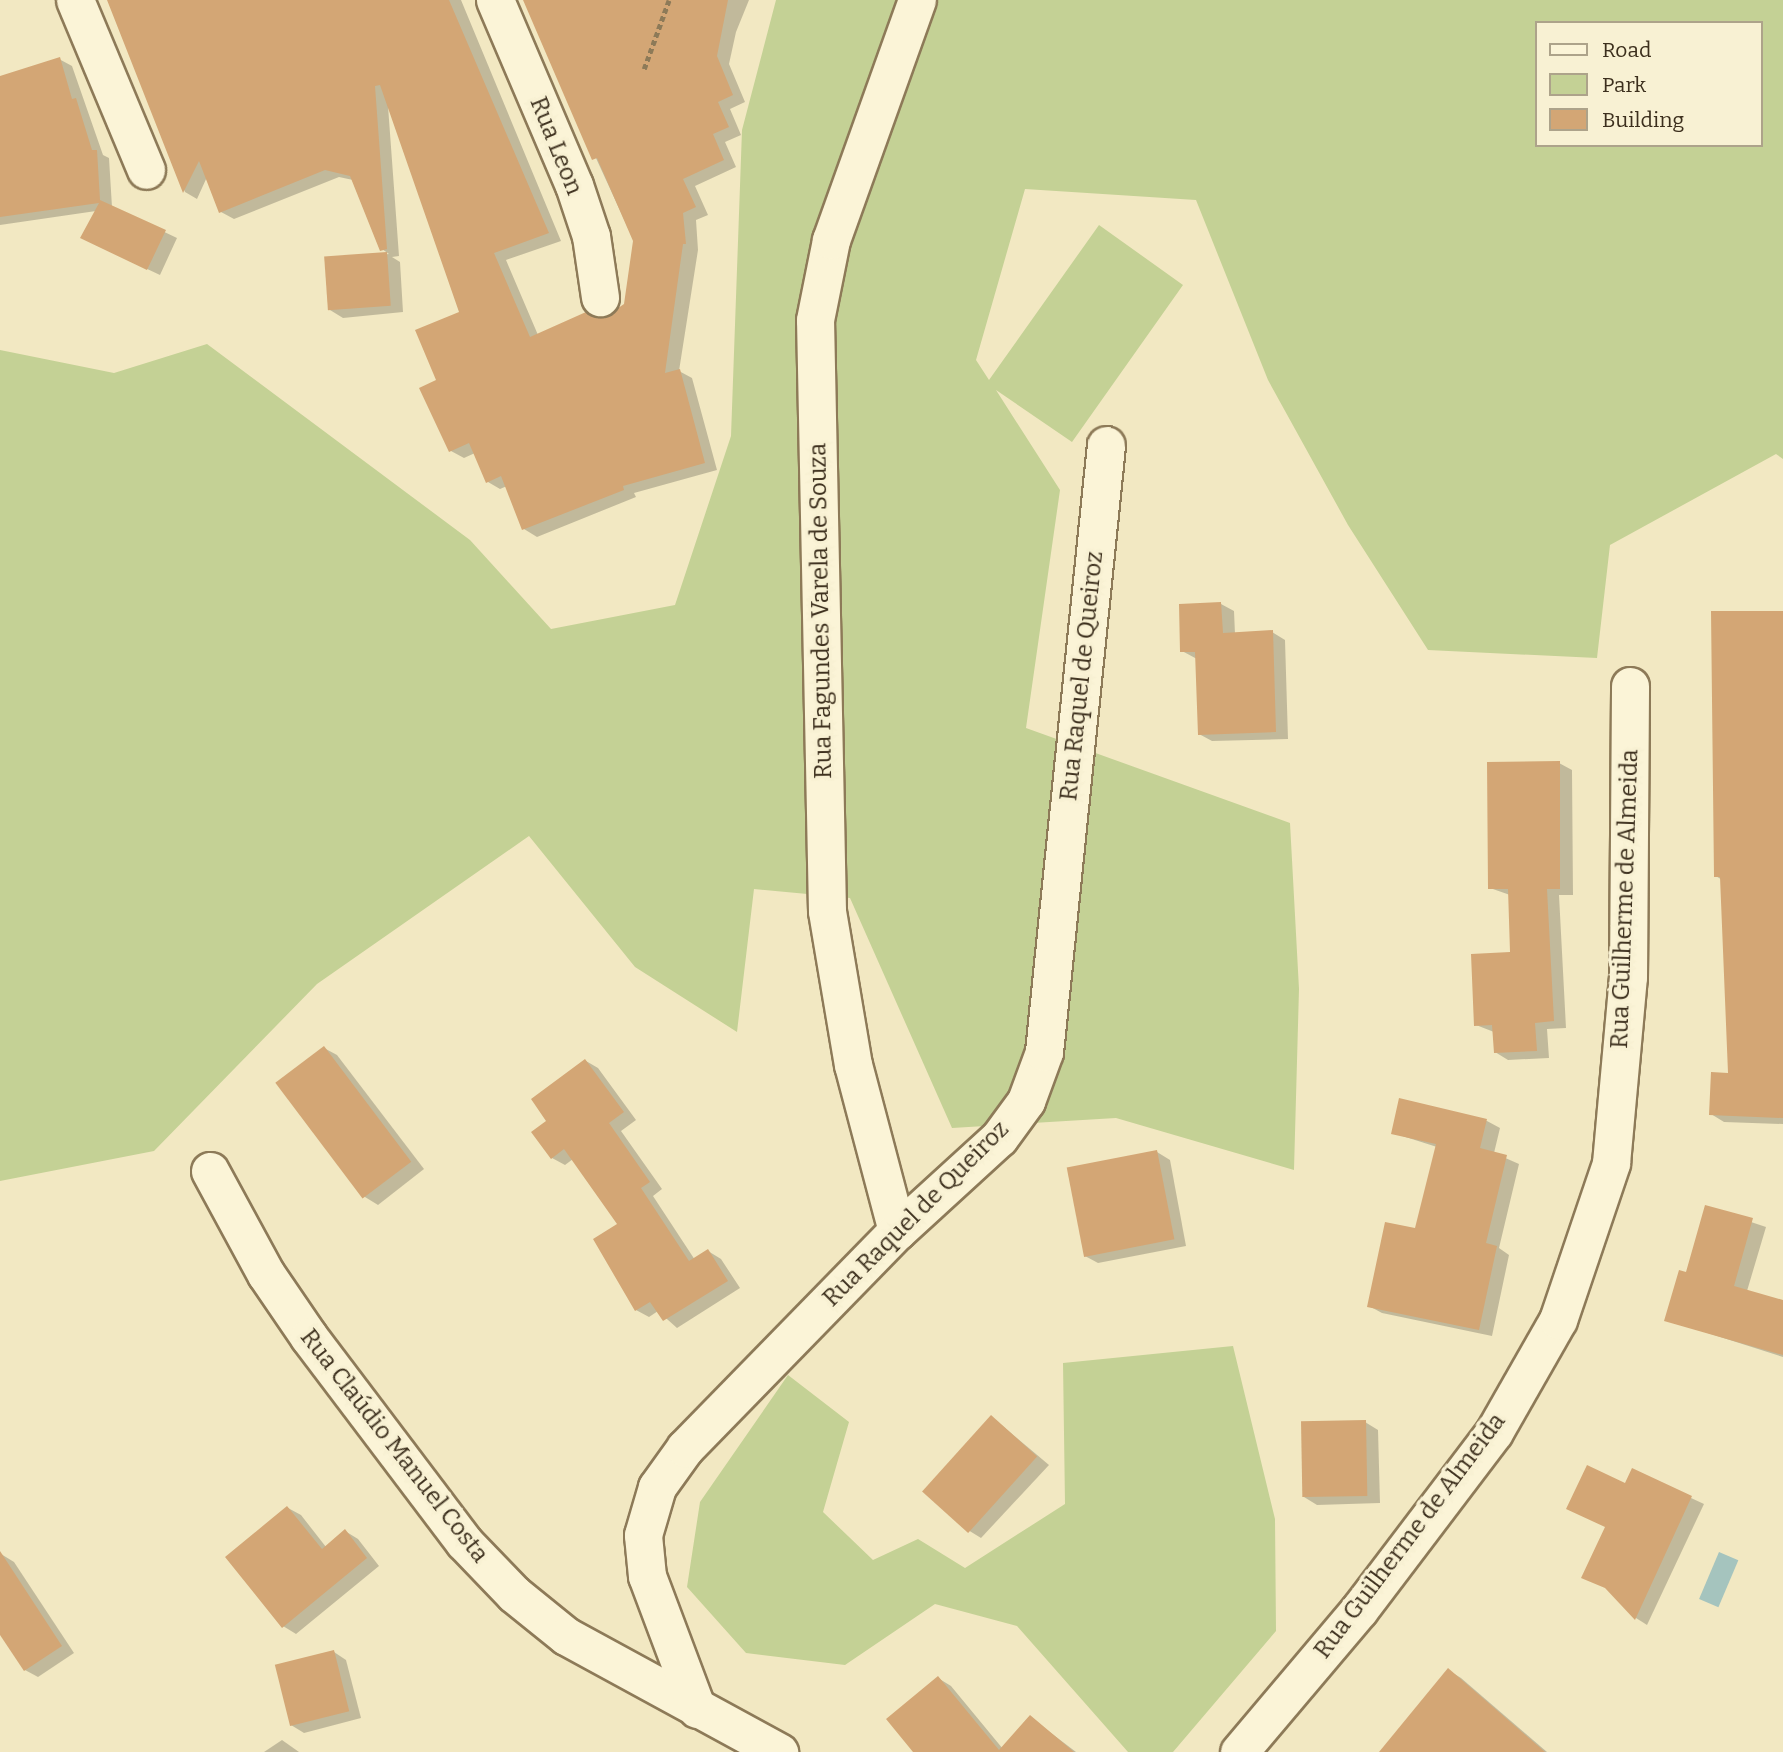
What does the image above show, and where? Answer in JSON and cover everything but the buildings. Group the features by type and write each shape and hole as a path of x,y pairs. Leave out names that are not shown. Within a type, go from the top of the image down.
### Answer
{"street":[{"path":"75,0 146,170"},
{"name":"Rua Leon","path":"495,0 574,185 592,236 600,297"},
{"name":"Rua Fagundes Varela de Souza","path":"897,1231 853,1065 827,911 815,320 831,240 917,0"},
{"name":"Rua Raquel de Queiroz","path":"697,1709 647,1576 643,1535 657,1487 685,1448 897,1231 999,1138 1026,1101 1044,1052 1106,445"},
{"name":"Rua Guilherme de Almeida","path":"1239,1752 1359,1610 1494,1432 1558,1320 1611,1163 1628,977 1630,686"},
{"name":"Rua Claúdio Manuel Costa","path":"210,1171 266,1274 309,1337 464,1542 514,1594 566,1636 779,1752"}],"path":[{"path":"644,69 669,0"}],"green space":[{"path":"776,0 1783,0 1783,459 1776,454 1610,545 1597,658 1428,650 1348,525 1268,380 1196,200 1025,189 976,360 989,380 1099,225 1183,285 1072,442 996,390 1060,490 1026,728 1290,823 1299,989 1294,1170 1116,1118 952,1128 850,898 754,889 737,1032 635,967 529,836 317,984 154,1151 0,1181 0,350 114,373 207,344 470,540 551,629 675,605 731,436 742,130"},
{"path":"1233,1346 1275,1519 1276,1631 1173,1752 1128,1752 1017,1626 935,1604 845,1665 746,1653 687,1587 700,1502 788,1375 849,1422 823,1512 873,1560 918,1539 965,1568 1065,1504 1063,1363"}],"water":[{"path":"1719,1552 1738,1560 1718,1607 1699,1599"}]}
